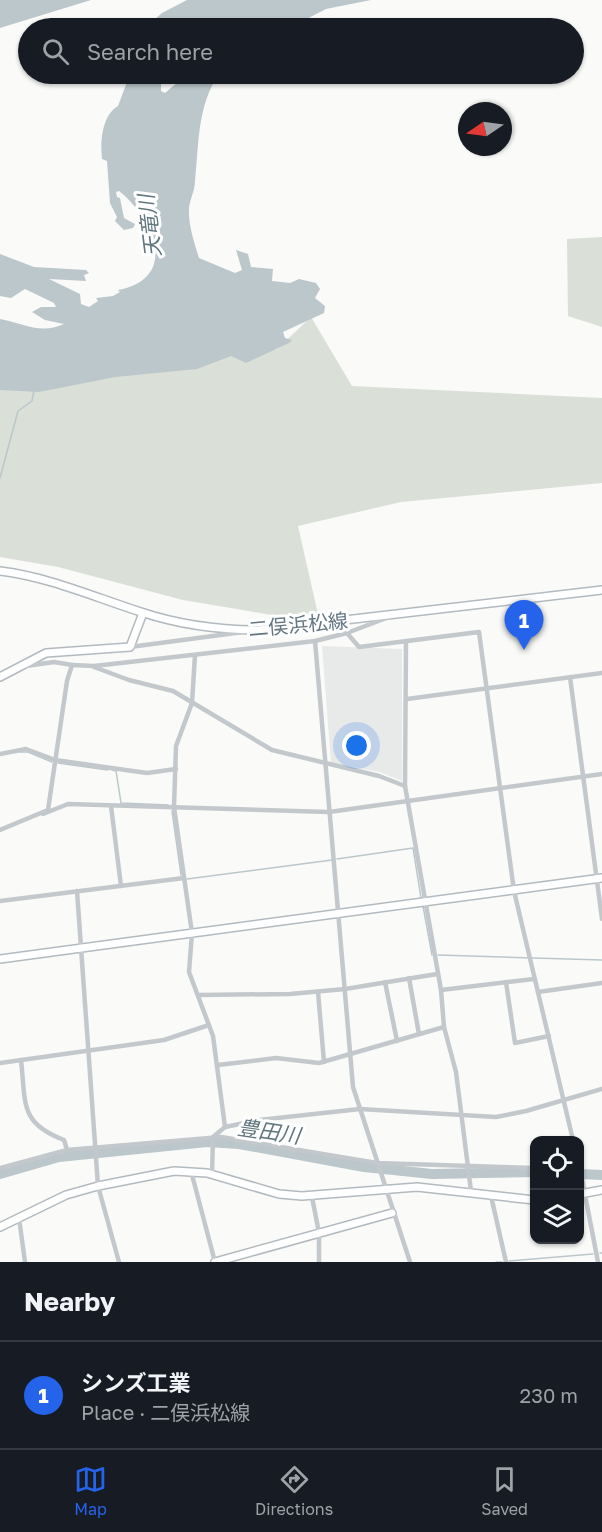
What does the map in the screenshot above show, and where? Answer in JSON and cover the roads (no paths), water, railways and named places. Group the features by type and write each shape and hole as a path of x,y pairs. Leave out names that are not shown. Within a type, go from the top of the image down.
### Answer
{"street":[{"name":"二俣浜松線","path":"0,572 48,580 143,613 185,624 225,630 259,630 602,590"},
{"path":"130,647 143,613"},
{"path":"19,667 54,663 94,666 315,641 347,633 394,614"},
{"path":"0,677 46,653 130,647 259,630"},
{"path":"347,633 359,647 479,632 514,891 572,1136"},
{"path":"315,641 353,1087 392,1213 410,1262"},
{"path":"406,641 405,786 441,990 444,1027 456,1072 471,1191"},
{"path":"195,655 192,703 178,734 174,807 192,933 189,972 209,1025 218,1065 225,1127"},
{"path":"43,814 48,810 52,796 67,681 72,665"},
{"path":"94,666 129,680 161,686 272,750 380,776 405,786"},
{"path":"406,699 602,673"},
{"path":"570,677 599,878 602,919"},
{"path":"0,754 26,749 55,760 147,773 176,769"},
{"path":"0,830 68,804 329,812 602,774"},
{"path":"111,807 121,886"},
{"path":"0,901 184,878"},
{"path":"0,959 599,878"},
{"path":"77,891 98,1186 119,1262"},
{"path":"198,995 318,992 437,974"},
{"path":"409,978 419,1034"},
{"path":"441,990 534,978"},
{"path":"384,982 397,1041"},
{"path":"506,982 515,1043 549,1036"},
{"path":"538,992 602,983"},
{"path":"318,992 324,1062"},
{"path":"0,1063 164,1041 209,1025"},
{"path":"218,1065 276,1058 324,1062 444,1027"},
{"path":"21,1060 28,1116 45,1133 64,1140 67,1150"},
{"path":"213,1137 225,1127 260,1120 360,1109 496,1116 564,1101 602,1089"},
{"path":"212,1174 213,1137"},
{"path":"0,1168 67,1150 213,1137 377,1164 530,1168"},
{"path":"191,1171 215,1262 392,1213"},
{"path":"0,1227 66,1195 167,1172 191,1171 212,1174 279,1194 312,1197 385,1188 426,1187 530,1200"},
{"path":"584,1194 602,1190"},
{"path":"491,1196 506,1262"},
{"path":"312,1197 319,1233 319,1262"},
{"path":"584,1202 598,1262"},
{"path":"19,1218 25,1262"}],"water":[{"path":"0,0 91,0 32,18 18,18 18,22 0,28"},
{"path":"187,0 371,0 326,9 309,18 156,18"},
{"name":"天竜川","path":"126,84 161,84 161,91 165,93 176,84 213,84 203,112 195,184 189,208 190,227 199,258 235,273 242,270 236,250 248,254 251,267 273,269 272,281 290,283 299,279 316,283 320,289 315,298 325,306 324,313 283,332 285,338 292,340 289,343 246,363 231,356 197,369 115,377 39,392 0,390 0,319 39,328 64,324 45,320 32,312 41,307 56,307 54,303 25,289 11,298 0,296 0,254 34,267 86,270 89,273 84,275 86,281 49,279 80,294 81,304 89,307 98,301 96,298 113,296 120,292 118,290 137,283 149,273 155,261 155,246 150,231 132,203 119,191 116,192 117,197 120,198 124,218 135,224 133,228 124,230 115,221 117,217 110,203 107,161 102,159 101,145 105,122 118,106"}],"waterway":[{"path":"0,478 18,411 32,401 34,390"},
{"path":"20,752 28,752 52,762"},
{"path":"58,763 108,770"},
{"path":"112,770 116,771 121,803 168,805"},
{"path":"172,811 181,875"},
{"path":"337,859 413,848 421,898"},
{"path":"187,879 332,860"},
{"path":"423,906 432,955"},
{"path":"438,955 602,960"},
{"name":"豊田川","path":"0,1174 59,1157 207,1142 239,1144 364,1167 432,1174 530,1172"},
{"name":"豊田川","path":"584,1174 602,1175"},
{"path":"509,1261 593,1254"},
{"path":"496,1262 502,1262"}],"place":[{"name":"シンズ工業","path":"524,650"}]}
